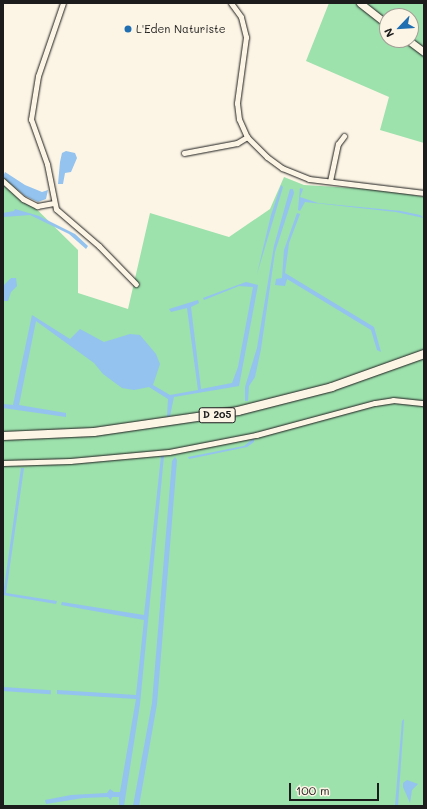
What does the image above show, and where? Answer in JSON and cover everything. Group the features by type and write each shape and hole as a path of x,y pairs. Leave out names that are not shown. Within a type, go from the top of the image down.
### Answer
{"main road":[{"path":"360,3 379,18"},
{"name":"D 205","path":"3,436 94,432 183,421 238,411 332,386 424,354"}],"street":[{"path":"62,3 38,76 31,119 47,164 56,209 99,246 136,284"},
{"path":"231,3 241,17 246,37 237,103 239,119 247,137 282,168 309,179 424,192"},
{"path":"330,181 338,144 344,136"},
{"path":"184,153 237,143 247,137"},
{"path":"3,181 24,199 37,206 54,203"},
{"path":"3,463 70,461 169,452 256,436 375,403 393,400 424,403"}],"green space":[{"path":"329,3 424,3 424,143 380,130 389,97 306,61"},
{"path":"3,176 78,250 78,293 128,309 150,213 229,237 270,209 284,177 304,185 387,190 424,197 424,806 3,806"}],"water":[{"path":"66,151 75,153 77,158 71,172 65,173 63,184 58,184 62,153"},
{"path":"5,172 25,185 42,192 48,190 46,199 38,202 25,196 3,177"},
{"path":"281,185 283,187 257,274 271,215"},
{"path":"300,188 303,189 300,197 318,203 401,211 420,215 424,218 396,212 305,202 300,211 298,210"},
{"path":"290,189 293,189 294,193 275,252 261,349 255,377 249,386 248,401 245,401 245,387 257,348 274,246"},
{"path":"15,209 39,216 75,234 88,246 86,249 69,234 30,215 3,217 3,213 14,211"},
{"path":"297,213 300,214 289,243 285,273 374,327 381,352 377,350 371,330 287,279 285,286 275,285 276,279 282,278 284,250"},
{"path":"11,278 16,278 17,286 11,292 8,301 3,301 3,286"},
{"path":"246,282 258,285 239,386 174,397 170,416 167,417 168,399 149,387 134,390 122,388 103,374 94,363 36,321 19,405 66,413 66,417 3,408 3,404 13,405 32,315 70,339 80,329 104,342 130,334 140,335 156,354 160,364 153,385 170,395 198,390 187,308 171,312 169,309 198,300 199,303 191,307 201,389 232,383 238,367 253,287 239,286 204,300 203,298"},
{"path":"254,438 254,442 247,447 189,459 188,457 244,446"},
{"path":"161,456 164,456 140,704 124,806 119,806 119,797 112,797 111,800 108,797 83,798 46,804 45,800 71,795 107,793 110,789 114,792 120,792 136,699 57,694 57,690 136,695 144,620 61,605 62,602 144,615"},
{"path":"175,457 177,460 157,704 139,806 133,806 152,703 172,461"},
{"path":"21,468 24,468 6,593 57,601 56,604 3,595"},
{"path":"3,687 51,690 51,694 3,691"},
{"path":"404,719 398,806 395,806 402,721"},
{"path":"407,780 418,784 412,790 410,803 403,787 403,783"}],"place":[{"name":"L'Eden Naturiste","path":"128,29"}]}
